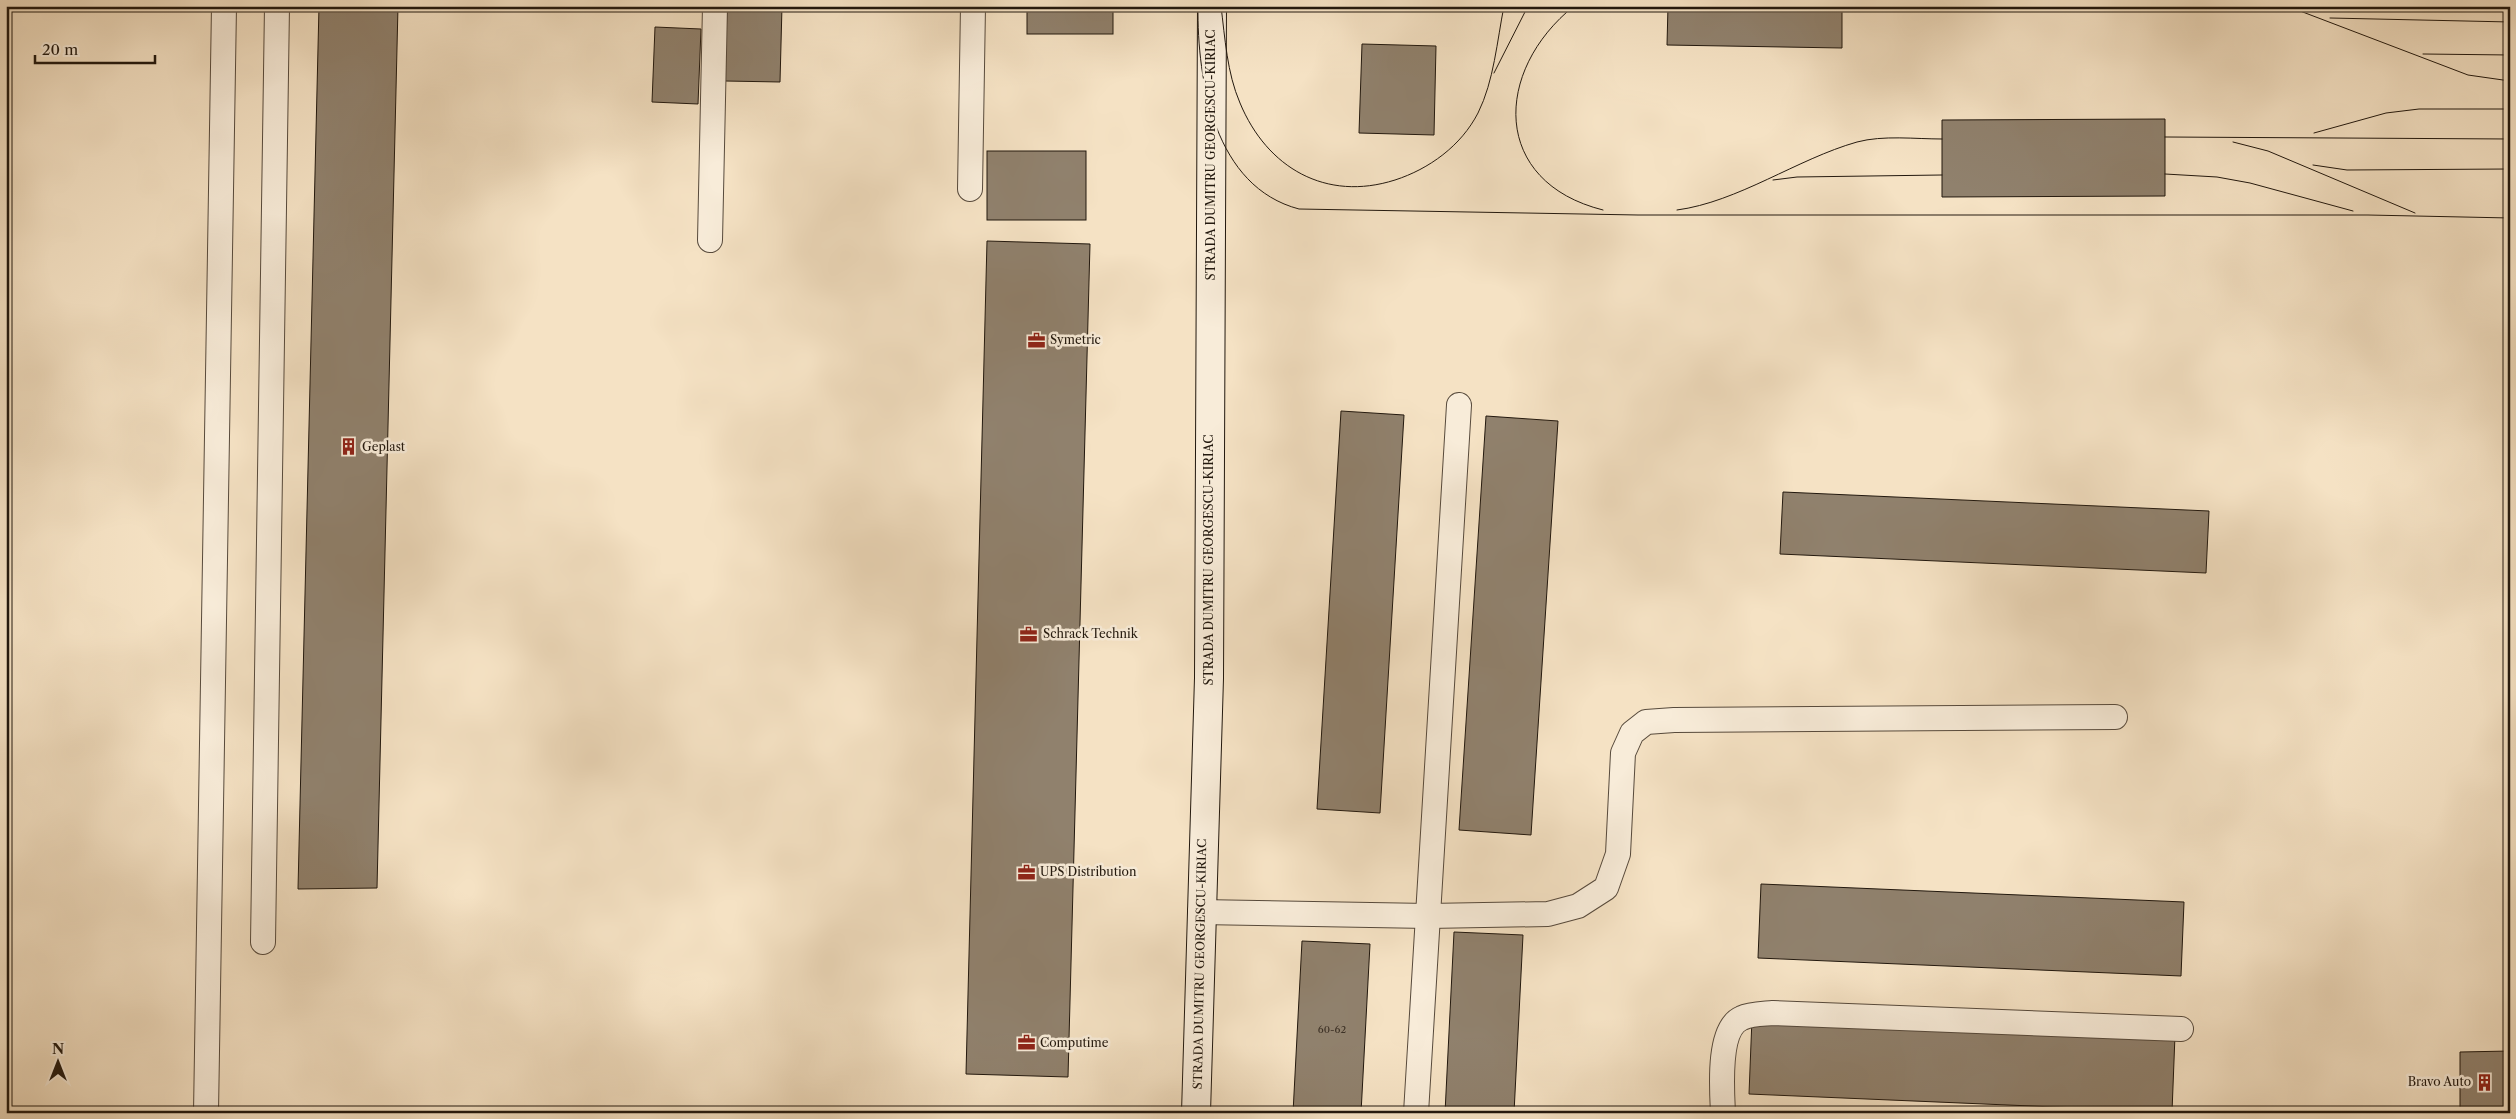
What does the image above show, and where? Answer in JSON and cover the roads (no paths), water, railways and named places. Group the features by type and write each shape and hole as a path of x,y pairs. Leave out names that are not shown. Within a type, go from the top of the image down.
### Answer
{"main road":[{"name":"STRADA DUMITRU GEORGESCU-KIRIAC","path":"1196,1113 1200,912 1209,678 1212,6"}],"lane":[{"path":"206,1113 224,6"},
{"path":"263,942 277,6"},
{"path":"710,240 715,6"},
{"path":"970,189 973,6"},
{"path":"1416,1113 1459,406"},
{"path":"1200,912 1428,916 1548,914 1578,906 1606,888 1618,854 1623,753 1632,733 1646,722 1684,720 2115,717"},
{"path":"1723,1113 1722,1060 1730,1028 1741,1018 1773,1013 2181,1029"}],"tram line":[{"path":"1198,6 1202,67 1207,98 1217,128 1230,155 1248,179 1271,197 1299,209 1638,215 2368,215 2510,218"},
{"path":"1221,6 1232,80 1240,103 1252,126 1266,146 1283,162 1302,174 1323,182 1345,186 1370,186 1395,180 1420,170 1443,155 1463,136 1478,113 1488,88 1504,6"},
{"path":"1494,73 1528,6"},
{"path":"1574,6 1547,32 1529,61 1518,92 1516,122 1523,150 1540,175 1566,196 1603,210"},
{"path":"2287,6 2468,75 2510,81"},
{"path":"2330,18 2510,22"},
{"path":"2423,54 2510,55"},
{"path":"2314,133 2386,113 2419,109 2510,109"},
{"path":"2165,137 2510,139"},
{"path":"1677,210 1722,198 1835,149 1857,142 1888,138 1942,139"},
{"path":"2233,142 2268,151 2415,213"},
{"path":"2313,165 2347,170 2510,169"},
{"path":"2165,174 2217,177 2250,183 2353,211"},
{"path":"1773,180 1797,177 1942,175"}],"place":[{"name":"Symetric","path":"1036,340"},
{"name":"Geplast","path":"348,447"},
{"name":"Schrack Technik","path":"1029,634"},
{"name":"UPS Distribution","path":"1026,872"},
{"name":"Computime","path":"1026,1043"},
{"name":"Bravo Auto","path":"2485,1082"}]}
